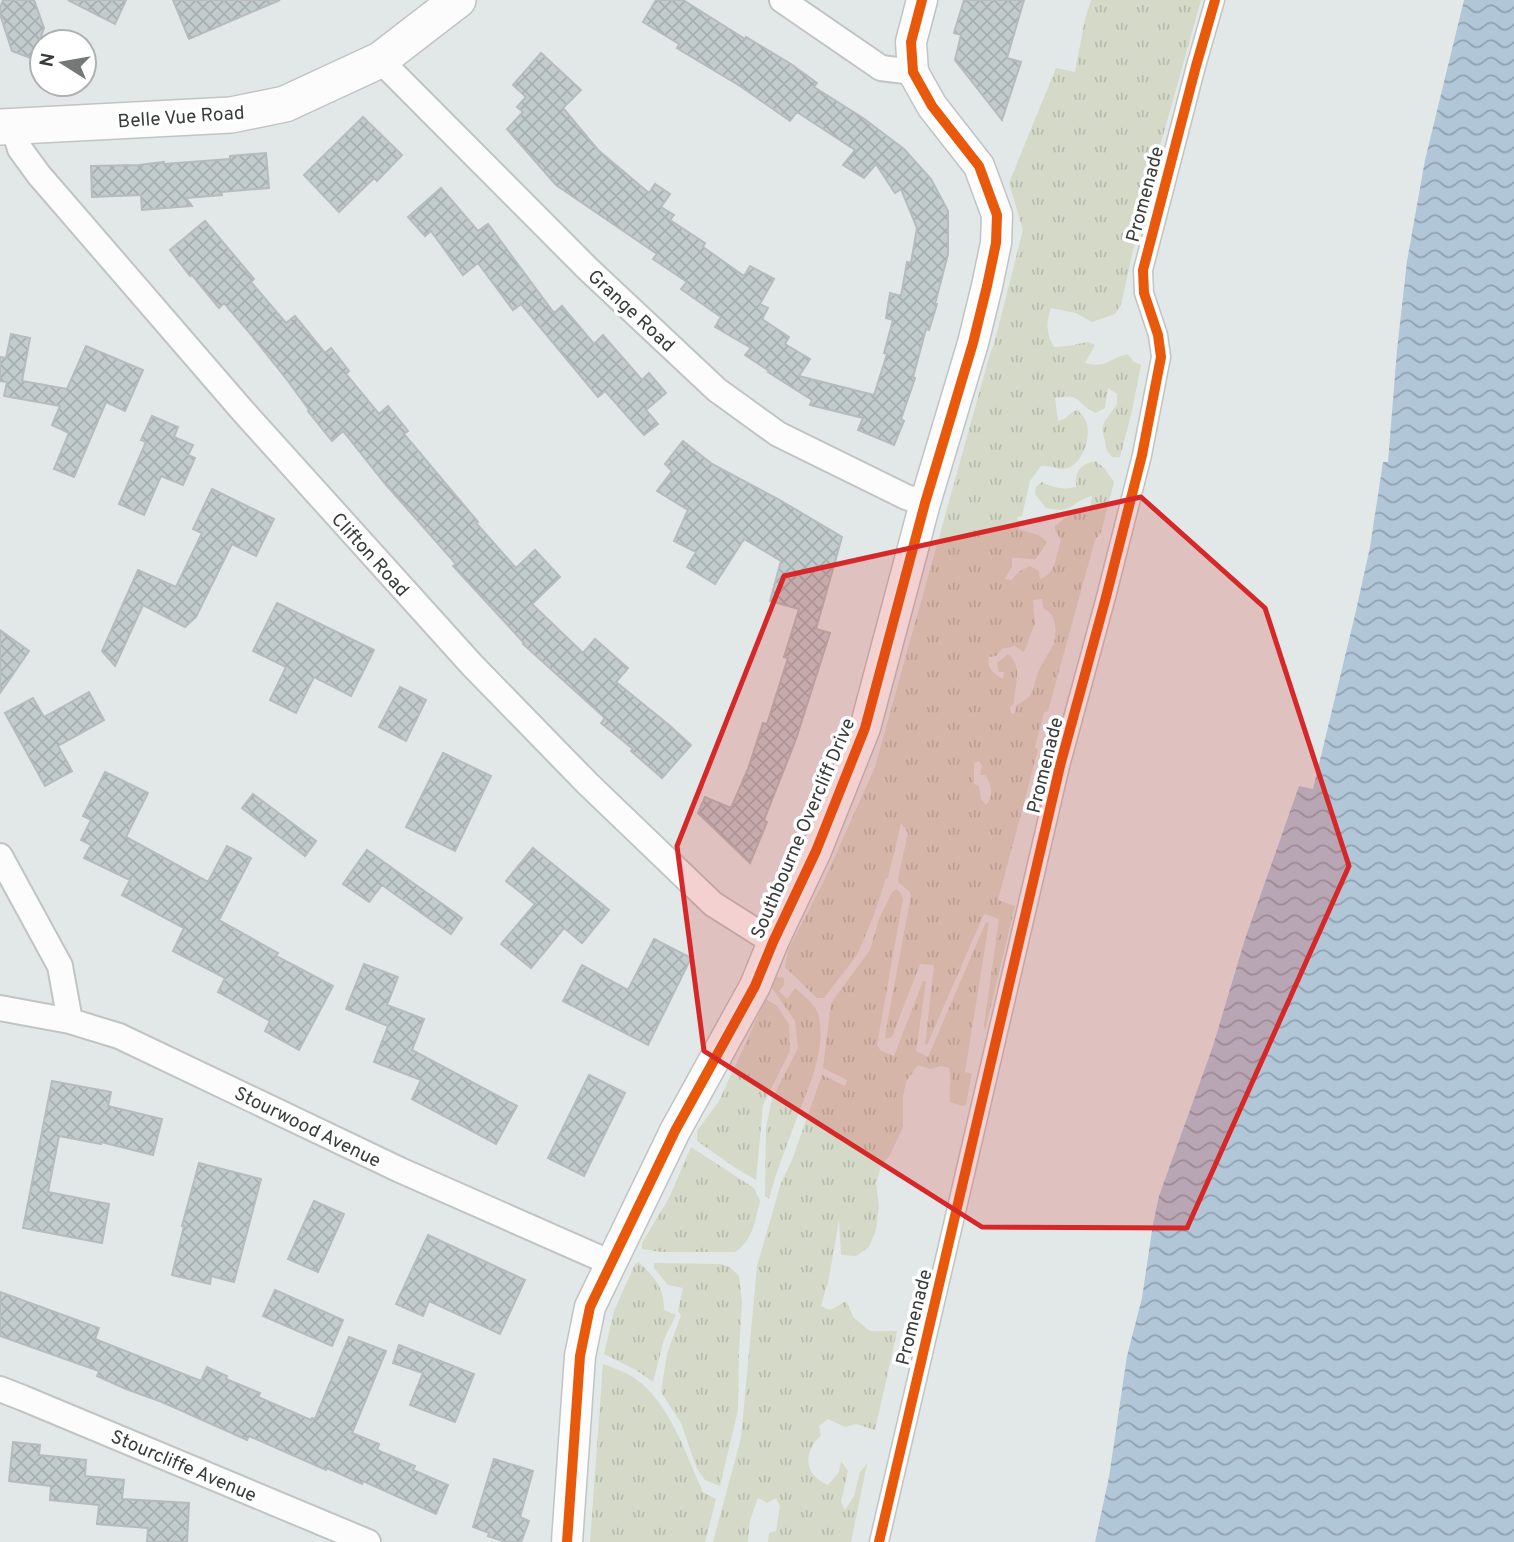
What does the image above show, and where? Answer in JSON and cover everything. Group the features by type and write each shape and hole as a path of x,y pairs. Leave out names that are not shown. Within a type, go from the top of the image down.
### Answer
{"main road":[{"name":"Belle Vue Road","path":"6,126 231,115 285,104 380,60 458,0"}],"street":[{"path":"782,0 881,68 913,72"},
{"name":"Southbourne Overcliff Drive","path":"567,1542 580,1356 590,1307 675,1131 755,986 816,851 865,729 925,503 982,309 996,243 997,215 979,166 932,106 913,72 911,43 922,0"},
{"name":"Promenade","path":"879,1542 1060,766 1142,454 1161,357 1158,335 1144,293 1143,270 1214,0"},
{"name":"Grange Road","path":"380,60 588,269 717,390 778,434 906,497 925,503"},
{"name":"Clifton Road","path":"6,126 39,175 242,410 472,665 666,861 713,904 773,942"},
{"path":"0,856 60,966 70,1021"},
{"name":"Stourwood Avenue","path":"0,1007 70,1021 118,1036 400,1170 611,1263"},
{"name":"Stourcliffe Avenue","path":"0,1389 368,1542"}],"highlighted area":[{"path":"1141,497 1265,608 1349,866 1187,1228 982,1227 704,1051 677,846 784,576"}],"green space":[{"path":"1091,0 1201,0 1141,214 1121,305 1115,314 1092,322 1076,313 1051,308 1048,318 1049,337 1054,347 1088,342 1095,345 1085,363 1103,364 1128,354 1133,361 1141,365 1120,457 1112,457 1107,451 1102,429 1117,404 1117,394 1108,388 1105,408 1096,413 1075,398 1055,398 1058,421 1078,410 1085,419 1087,441 1081,456 1070,467 1063,469 1041,466 1030,481 1022,516 1017,517 1019,529 1037,535 1047,542 1036,559 1012,558 1012,566 1005,579 1011,580 1030,566 1039,571 1040,579 1049,573 1056,558 1061,540 1055,526 1071,513 1085,512 1090,508 1092,496 1062,510 1046,508 1035,494 1036,487 1042,482 1059,488 1076,487 1076,477 1080,469 1096,461 1114,482 1101,532 1095,540 1048,711 1044,713 1035,747 1038,750 998,900 1015,906 985,1031 999,919 984,914 927,1045 934,965 920,964 892,1037 886,1039 911,895 899,883 898,878 908,833 901,823 888,878 857,955 824,998 817,998 785,967 788,950 823,883 875,767 994,344 1023,230 1009,183 1056,68 1075,72","holes":["1042,599 1043,608 1053,619 1055,638 1039,670 1031,694 1017,705 1014,714 1011,713 1010,707 1014,703 1016,664 1008,654 997,663 999,672 1004,672 1003,679 992,670 989,657 996,656 1002,649 1015,646 1024,652 1035,623 1033,600","979,761 982,766 980,775 985,775 991,790 986,805 981,799 979,786 974,784 974,763"]},
{"path":"896,889 903,899 877,1045 881,1051 894,1056 923,981 926,981 916,1051 928,1057 986,922 989,923 965,1072 972,1074 966,1104 963,1106 950,1102 949,1068 941,1066 930,1069 918,1065 906,1082 903,1127 890,1155 881,1166 876,1184 879,1206 876,1230 869,1247 856,1256 841,1255 839,1220 821,1306 830,1310 846,1301 854,1318 870,1331 897,1331 875,1430 856,1424 845,1427 828,1419 819,1426 821,1435 809,1456 810,1469 828,1485 839,1472 841,1461 848,1471 841,1502 845,1510 854,1496 860,1472 867,1464 851,1542 768,1542 769,1533 776,1531 780,1506 776,1498 767,1503 758,1498 750,1520 748,1542 713,1542 741,1438 757,1266 781,1183 792,1160 822,1075 845,1086 847,1080 823,1068 831,1003 870,950 879,919"},
{"path":"776,977 784,978 784,985 779,991 787,999 795,988 816,1009 820,1040 813,1074 769,1199 765,1196 766,1128 772,1099 798,1048 795,1021 772,988"},
{"path":"766,999 777,1006 789,1024 790,1051 763,1105 756,1180 697,1141 697,1131 719,1101"},
{"path":"691,1147 754,1188 760,1201 750,1236 735,1252 661,1252 642,1249 642,1243 669,1198"},
{"path":"639,1262 658,1283 664,1310 676,1315 664,1339 653,1382 604,1354 614,1311 635,1264"},
{"path":"654,1263 720,1264 730,1267 739,1276 742,1302 738,1410 720,1486 705,1480 697,1469 681,1423 661,1392 667,1354 681,1315 678,1311 683,1288 668,1285 654,1268"},
{"path":"603,1364 628,1374 654,1396 674,1427 703,1492 716,1499 705,1542 590,1542"}],"water":[{"path":"1464,0 1514,0 1514,1542 1095,1542 1109,1477 1127,1356 1142,1298 1159,1196 1213,1046 1245,939 1299,786 1313,789 1355,615 1370,547 1383,462 1388,462 1407,261 1425,160"}],"building":[{"path":"3,0 34,0 44,28 28,28 28,57 12,51 0,8"},
{"path":"68,0 126,0 115,24"},
{"path":"173,0 280,0 189,39"},
{"path":"656,0 683,0 791,64 817,83 814,87 863,118 904,149 931,179 948,211 948,254 937,304 929,330 926,329 913,377 915,378 901,419 904,421 894,445 858,430 863,418 810,405 812,400 745,355 751,348 715,327 721,317 681,289 687,282 653,259 657,254 556,185 507,129 523,112 517,107 526,97 513,85 541,53 581,90 563,108 598,150 649,193 655,184 670,194 661,207 674,215 670,220 705,243 703,247 744,276 750,266 774,279 760,304 768,308 762,319 789,337 785,344 810,359 799,376 874,395 887,354 884,353 893,320 886,318 890,293 901,296 907,262 911,263 917,228 901,189 895,193 876,164 864,178 843,165 855,150 797,112 790,121 740,86 677,48 679,44 643,22"},
{"path":"964,0 1024,0 1007,58 1021,62 1002,120 955,60 961,35 954,33"},
{"path":"363,117 402,155 377,181 374,178 339,212 304,175"},
{"path":"266,153 269,188 186,198 192,206 142,210 141,195 92,197 91,166 164,164 230,159 230,156"},
{"path":"441,188 478,231 488,224 554,313 562,306 594,344 603,335 642,380 649,373 666,393 646,410 658,424 644,435 605,391 598,397 521,304 513,310 478,263 463,275 431,231 425,236 408,217"},
{"path":"205,221 254,279 251,282 286,323 295,316 325,353 331,348 349,371 346,374 379,414 388,406 408,431 404,434 516,568 535,550 560,577 532,604 583,653 595,639 628,668 616,682 691,745 662,778 631,751 633,749 601,723 605,718 523,644 453,566 456,564 343,431 332,441 288,381 224,303 219,308 192,275 190,276 170,250"},
{"path":"11,334 30,338 22,381 67,389 86,346 143,370 125,411 106,402 74,477 54,469 69,433 52,425 60,406 4,396 7,382 0,381 0,357 6,358"},
{"path":"152,416 178,427 174,437 193,445 188,455 195,458 183,485 161,476 144,515 119,504 146,442 141,440"},
{"path":"683,441 712,464 842,537 816,629 830,633 796,739 750,863 698,813 705,797 731,808 748,769 763,723 767,724 788,658 784,657 799,609 770,601 781,561 744,539 715,584 687,567 696,552 674,541 688,510 657,491 672,471 665,464"},
{"path":"212,489 274,519 256,556 232,544 196,617 185,627 143,605 115,666 102,651 138,570 176,587 202,533 193,529"},
{"path":"277,603 374,650 351,696 314,677 296,713 270,700 286,667 253,651"},
{"path":"0,630 29,651 0,693"},
{"path":"400,687 426,700 406,741 379,727"},
{"path":"89,692 104,720 58,746 72,771 45,786 5,713 33,698 44,717"},
{"path":"443,753 491,776 455,851 406,827"},
{"path":"105,772 148,793 126,837 208,882 227,846 251,858 219,920 278,953 276,956 333,986 299,1050 265,1031 270,1021 218,992 225,978 173,951 184,928 122,895 130,880 84,858 91,845 81,840 91,820 83,816"},
{"path":"253,794 316,841 305,856 242,808"},
{"path":"533,848 609,910 582,943 564,928 531,968 501,944 535,904 506,881"},
{"path":"367,850 462,918 451,934 382,885 369,902 343,884"},
{"path":"654,939 691,958 648,1045 563,1001 582,965 628,990"},
{"path":"364,964 398,977 387,1005 424,1019 412,1050 517,1106 496,1144 412,1099 421,1080 374,1062 388,1026 346,1009"},
{"path":"589,1075 625,1093 584,1176 548,1158"},
{"path":"52,1081 111,1092 108,1106 162,1119 153,1155 101,1142 59,1136 48,1192 109,1204 102,1243 23,1228"},
{"path":"199,1163 261,1179 234,1282 211,1276 210,1284 172,1275"},
{"path":"314,1201 344,1214 318,1272 288,1259"},
{"path":"428,1235 525,1280 500,1334 429,1301 423,1316 396,1304"},
{"path":"275,1290 343,1320 332,1346 263,1316"},
{"path":"0,1292 99,1328 95,1339 201,1381 207,1367 227,1376 226,1379 260,1393 258,1397 311,1420 315,1419 349,1337 386,1351 352,1433 379,1444 377,1450 415,1466 413,1470 448,1485 436,1514 363,1481 362,1484 327,1468 326,1470 249,1436 247,1440 126,1389 97,1376 99,1371 0,1336"},
{"path":"399,1345 474,1374 455,1422 410,1405 423,1373 393,1363"},
{"path":"13,1442 40,1445 39,1455 86,1460 85,1476 124,1480 122,1499 189,1503 187,1542 147,1542 148,1528 97,1524 99,1505 50,1500 51,1486 9,1481"},
{"path":"494,1459 533,1471 520,1517 529,1521 521,1542 506,1542 473,1527"}],"cycle path":[{"path":"567,1542 580,1356 590,1307 675,1131 755,986 816,851 865,728 987,286 996,243 997,215 979,166 932,106 913,72 911,42 922,0"},
{"path":"879,1542 1060,766 1142,455 1161,357 1158,335 1144,293 1143,270 1215,0"}]}
